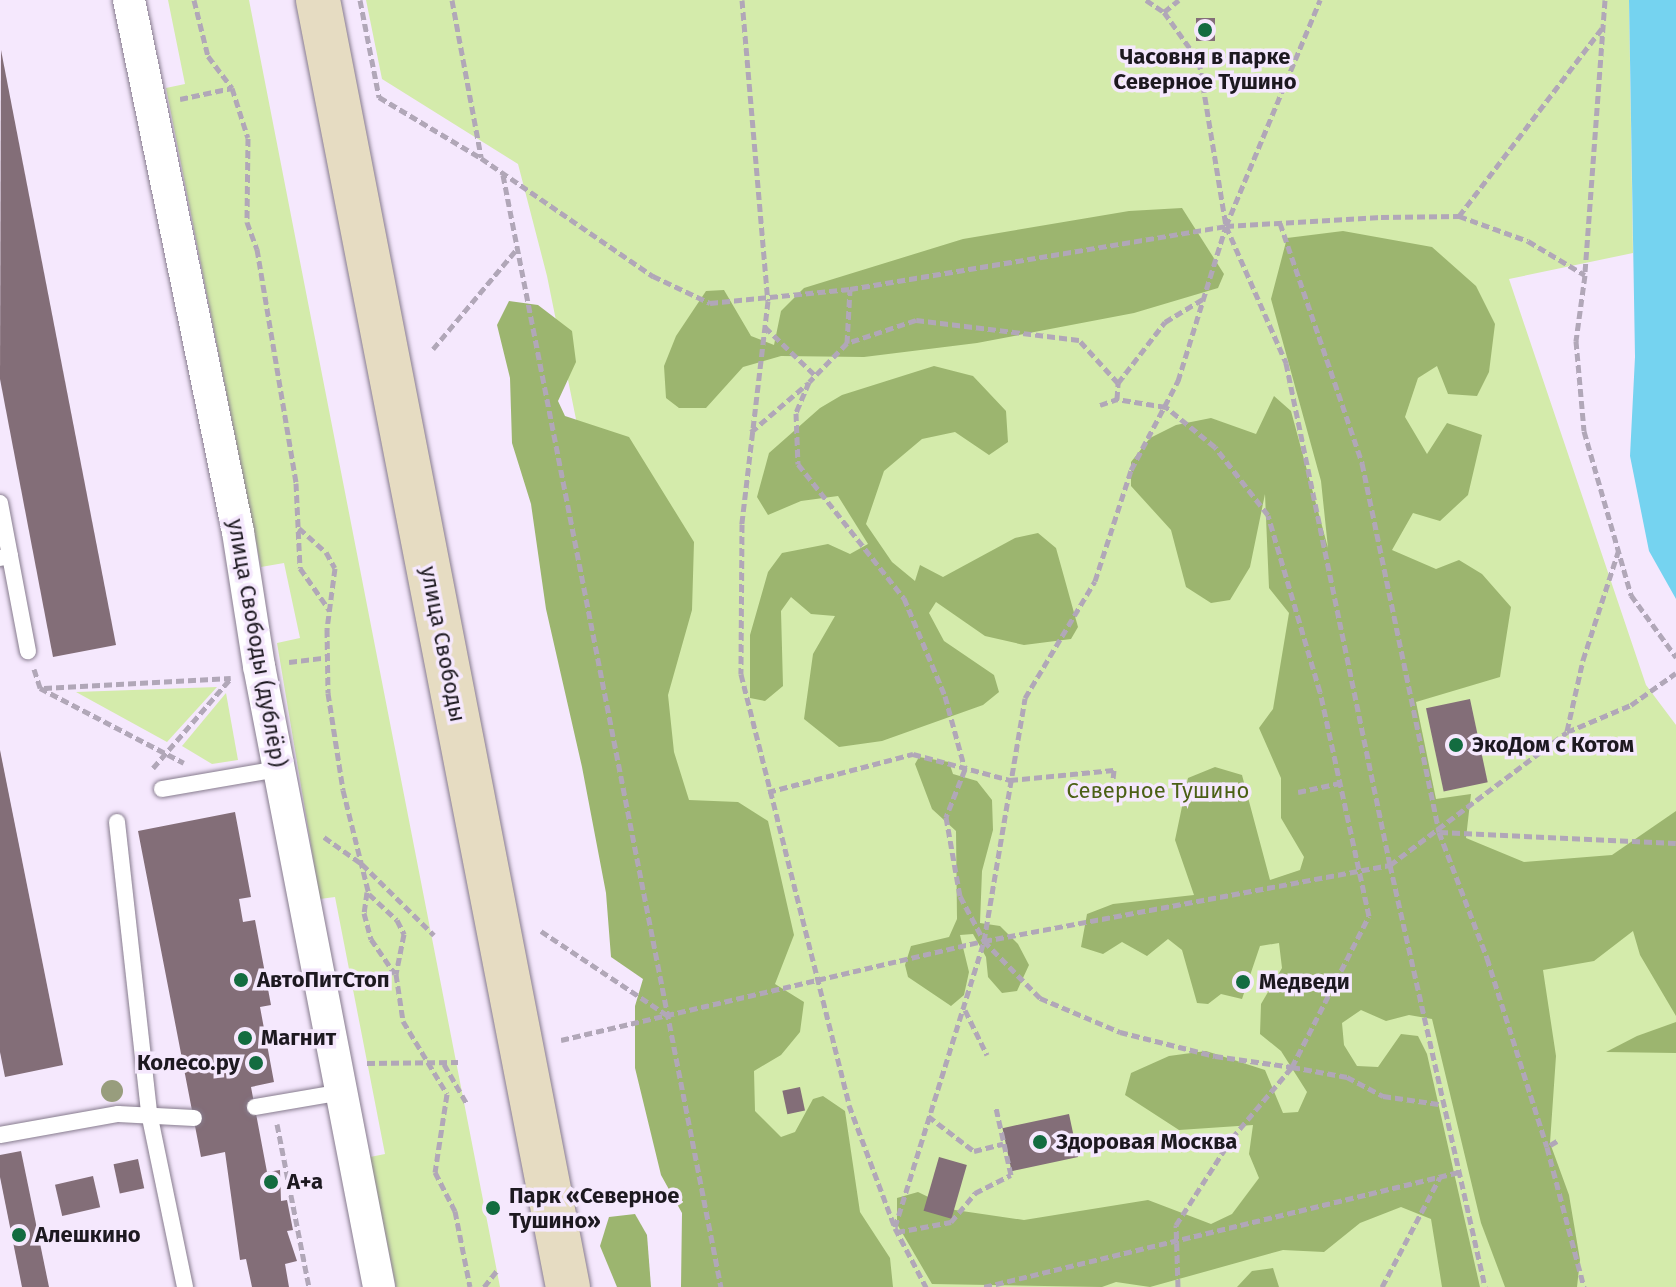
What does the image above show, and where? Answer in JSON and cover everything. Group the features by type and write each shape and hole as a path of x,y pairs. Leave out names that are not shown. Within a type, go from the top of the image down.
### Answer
{"main road":[{"name":"улица Свободы","path":"318,0 568,1287"}],"street":[{"name":"улица Свободы (дублёр)","path":"129,0 238,532 278,769 379,1287"}],"lane":[{"path":"0,503 5,557 28,651"},
{"path":"162,789 278,769"},
{"path":"117,822 149,1113 185,1287"},
{"path":"255,1107 343,1092"},
{"path":"0,1135 149,1113 194,1118"}],"path":[{"path":"194,0 208,56 232,88 248,138 252,165 247,222 257,249 299,528 300,568 331,612"},
{"path":"360,0 379,97 481,158 667,283 710,303 768,301 850,289 1226,226 1459,216 1528,241 1585,275"},
{"path":"452,0 481,158"},
{"path":"742,0 768,301 750,432 742,524 741,674 814,980 849,1105 896,1230 926,1287"},
{"path":"1146,0 1164,12 1199,61 1226,226 1286,363 1390,865 1485,1287"},
{"path":"1164,12 1179,0"},
{"path":"896,1230 928,1116 965,1010 984,941 1025,698 1095,581 1131,470 1166,407 1226,226 1320,0"},
{"path":"1605,0 1585,275 1576,341 1584,431 1631,595 1676,657"},
{"path":"1459,216 1605,25"},
{"path":"168,102 232,88"},
{"path":"503,174 721,1287"},
{"path":"1280,223 1362,463 1439,832 1487,958 1547,1147 1584,1287"},
{"path":"433,349 518,249"},
{"path":"847,343 850,289"},
{"path":"1117,399 1118,383 1165,322 1203,299"},
{"path":"750,432 816,376 847,343 916,320 1058,335 1079,340 1118,383"},
{"path":"765,326 816,376"},
{"path":"809,382 796,413 798,464 904,598 945,696 965,769 946,817 960,896 984,941 1040,998 1120,1032 1215,1056 1347,1077 1383,1096 1445,1105"},
{"path":"1100,405 1117,399 1166,407 1215,447 1268,515 1320,692 1369,916 1292,1067 1232,1138 1176,1225 1178,1287"},
{"path":"299,528 326,552 335,568 327,657 343,790 367,887 364,913 371,939 396,974"},
{"path":"1567,732 1583,660 1619,552"},
{"path":"276,664 327,657"},
{"path":"561,1040 670,1017 984,941 1390,865 1439,832 1567,732 1631,705 1676,673"},
{"path":"148,775 164,751 231,678 40,688 164,751 215,780"},
{"path":"768,792 913,754 1010,780 1114,770 1113,779"},
{"path":"1298,792 1340,783"},
{"path":"287,811 362,864 434,935"},
{"path":"1439,832 1676,843"},
{"path":"367,887 404,934 396,974 403,1021 433,1065 447,1094 435,1172 455,1211 470,1287"},
{"path":"541,931 670,1017"},
{"path":"965,1010 987,1055"},
{"path":"367,1063 433,1065 458,1062"},
{"path":"444,1064 467,1104"},
{"path":"273,1103 309,1287"},
{"path":"896,1230 951,1222 975,1193 1011,1175 996,1108"},
{"path":"928,1116 974,1151 1005,1146"},
{"path":"1547,1147 1557,1141"},
{"path":"984,1287 1460,1172"},
{"path":"1382,1287 1440,1177"},
{"path":"484,1287 498,1269"}],"green space":[{"path":"168,0 249,0 500,1287 396,1287 370,1157 385,1154 335,897 320,899 277,643 300,638 284,563 261,567 166,88 185,84"},
{"name":"Северное Тушино","path":"366,0 1629,0 1633,253 1509,279 1646,685 1676,725 1676,1287 747,1287 696,1012 547,276 518,164 382,79"},
{"path":"1182,208 1224,274 1218,288 1134,313 977,343 864,357 781,356 743,367 706,408 679,408 666,398 664,366 676,336 706,291 724,290 751,336 774,345 781,311 804,288 963,239 1129,211"},
{"path":"1343,231 1432,247 1476,286 1495,324 1489,372 1477,396 1448,394 1437,366 1418,378 1405,417 1427,454 1447,423 1482,435 1468,495 1440,521 1413,513 1392,550 1436,569 1459,560 1482,574 1511,607 1500,677 1416,702 1436,799 1471,794 1466,838 1524,862 1612,855 1676,811 1676,1016 1640,955 1633,931 1594,961 1543,970 1556,1056 1550,1143 1569,1195 1580,1260 1577,1287 1505,1287 1481,1223 1432,1019 1409,1015 1386,1021 1361,1010 1342,1023 1344,1045 1357,1066 1378,1067 1401,1034 1418,1036 1427,1054 1480,1287 1442,1287 1431,1219 1401,1207 1360,1223 1324,1252 1283,1250 1150,1287 1116,1282 1102,1287 932,1284 897,1224 897,1198 918,1192 955,1210 1024,1220 1148,1200 1211,1224 1232,1214 1259,1178 1249,1154 1253,1125 1179,1130 1125,1095 1131,1073 1169,1056 1206,1051 1265,1070 1283,1113 1298,1112 1307,1092 1281,1051 1260,1034 1261,1004 1282,968 1279,943 1260,946 1242,999 1221,994 1208,1004 1197,1003 1182,950 1168,939 1147,956 1122,942 1103,954 1081,947 1087,914 1113,904 1194,895 1175,840 1188,778 1215,767 1242,775 1270,880 1300,870 1304,857 1281,818 1281,778 1259,728 1273,709 1289,613 1269,588 1265,494 1250,567 1230,600 1211,603 1186,587 1171,530 1131,486 1131,462 1150,438 1176,425 1211,418 1256,434 1274,396 1291,411 1328,548 1321,481 1271,299 1287,238"},
{"path":"509,301 538,305 572,331 576,362 558,401 565,416 629,437 694,542 692,610 668,695 674,752 689,800 738,802 768,821 794,935 775,984 804,1002 800,1032 781,1055 754,1071 755,1111 781,1137 795,1132 813,1099 823,1096 845,1111 860,1212 890,1258 893,1287 681,1287 682,1213 661,1175 635,1068 635,1006 643,979 611,957 606,893 582,767 546,609 531,504 512,443 510,378 497,325"},
{"path":"934,366 973,376 1006,411 1008,442 989,455 955,432 922,439 884,471 866,524 892,562 915,581 920,565 943,577 1015,538 1038,533 1056,548 1078,627 1071,639 1024,645 985,636 936,602 929,613 944,641 994,675 999,692 983,705 882,741 839,747 804,719 813,654 835,616 811,614 791,597 781,611 783,686 765,701 750,698 750,635 768,572 782,553 828,544 850,554 868,544 838,496 801,501 768,515 757,497 769,453 820,408 842,395"},
{"path":"217,687 167,742 76,692"},
{"path":"226,693 238,760 212,764 182,746"},
{"path":"919,757 949,762 953,774 977,781 992,800 993,830 982,871 980,923 1000,926 1018,944 1029,965 1017,991 1002,993 988,977 986,957 973,934 960,935 969,972 964,995 951,1006 908,977 905,965 911,946 949,937 957,919 956,831 932,809 915,764"},
{"path":"1676,1022 1676,1053 1606,1052 1637,1036"},
{"path":"635,1214 647,1235 651,1287 617,1287 600,1246 609,1217"},
{"path":"1273,1268 1279,1287 1237,1287 1252,1271"}],"water":[{"path":"1629,0 1676,0 1676,599 1649,551 1630,456 1635,357"}],"building":[{"name":"Часовня в парке Северное Тушино","path":"1196,18 1215,18 1215,41 1196,41"},
{"path":"1,50 116,645 53,657 0,379"},
{"name":"ЭкоДом с Котом","path":"1470,699 1488,782 1444,791 1426,708"},
{"path":"0,750 63,1065 5,1077 0,1052"},
{"path":"235,812 251,897 239,899 243,922 255,920 271,1005 260,1007 274,1082 251,1087 267,1172 280,1170 281,1201 287,1200 293,1230 287,1231 297,1261 285,1264 289,1287 252,1287 246,1259 240,1260 225,1152 201,1157 138,831"},
{"path":"800,1087 805,1110 787,1114 782,1091"},
{"name":"Здоровая Москва","path":"1069,1114 1078,1157 1012,1171 1002,1128"},
{"name":"Алешкино","path":"21,1151 49,1287 22,1287 0,1177 0,1155"},
{"path":"939,1157 967,1165 951,1219 924,1211"},
{"path":"138,1159 144,1188 120,1194 114,1164"},
{"path":"93,1176 100,1207 62,1216 55,1185"}],"place":[{"name":"Часовня в парке Северное Тушино","path":"1205,30"},
{"name":"ЭкоДом с Котом","path":"1456,745"},
{"name":"АвтоПитСтоп","path":"241,980"},
{"name":"Медведи","path":"1243,982"},
{"name":"Магнит","path":"245,1038"},
{"name":"Колесо.ру","path":"256,1063"},
{"name":"Здоровая Москва","path":"1040,1142"},
{"name":"А+а","path":"271,1182"},
{"name":"Парк «Северное Тушино»","path":"493,1208"},
{"name":"Алешкино","path":"19,1235"}]}
